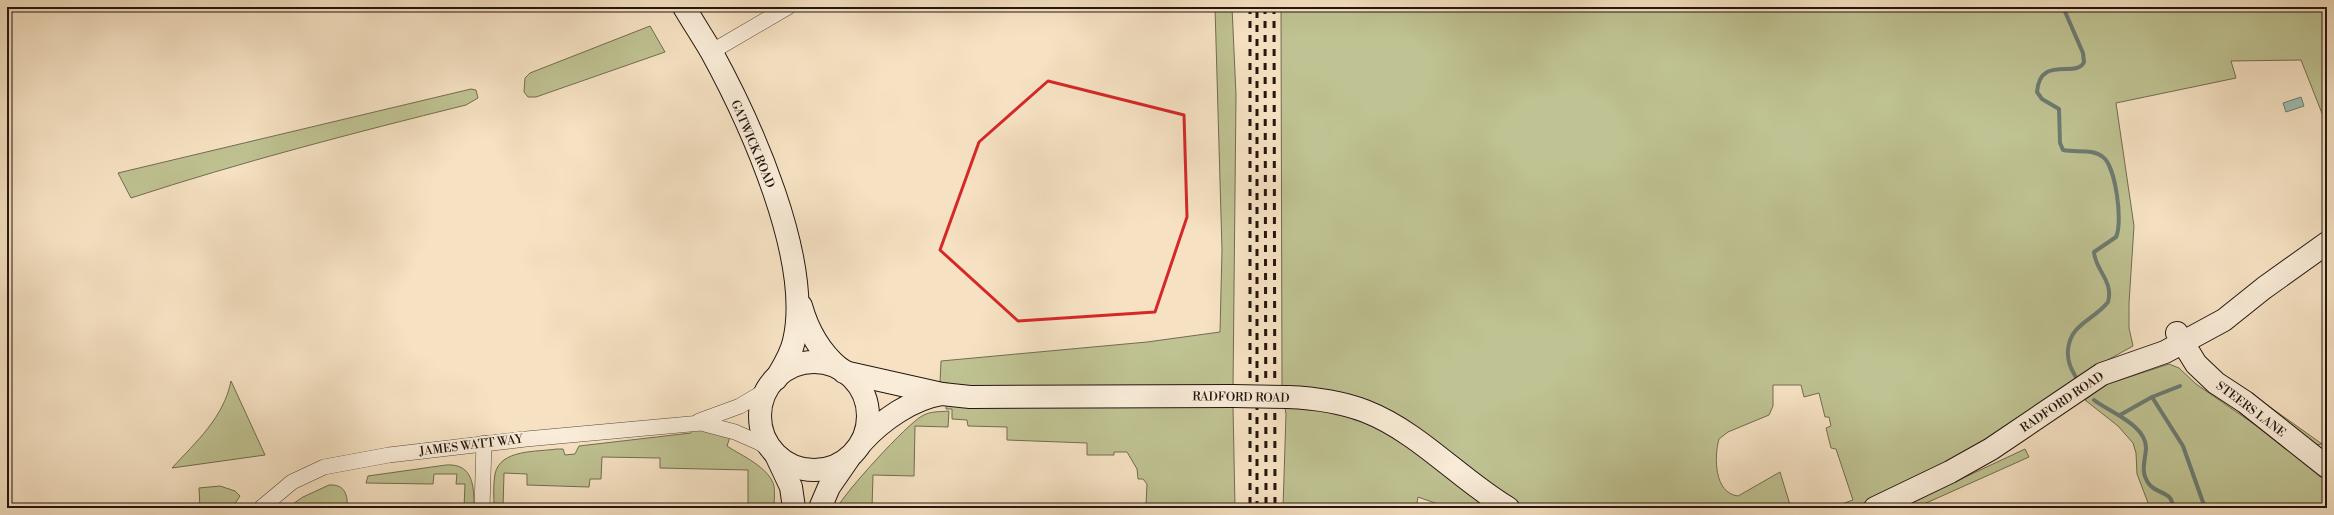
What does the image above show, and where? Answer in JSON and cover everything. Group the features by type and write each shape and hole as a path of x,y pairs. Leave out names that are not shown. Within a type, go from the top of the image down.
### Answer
{"street":[{"name":"GATWICK ROAD","path":"684,7 711,52 757,148 776,198 785,227 798,291 811,335 827,358 842,370"},
{"path":"711,52 788,7"},
{"name":"RADFORD ROAD","path":"1875,508 1950,472 1991,449 2108,371 2159,354 2187,334 2238,311 2269,284 2327,243"},
{"name":"GATWICK ROAD","path":"772,384 791,351 797,321 798,291"},
{"name":"STEERS LANE","path":"2187,334 2201,369 2226,390 2245,402 2327,467"},
{"path":"794,508 789,481 775,453 766,440 761,424 761,408 772,384 790,368 806,363 824,363 842,370 861,390 867,407 867,427 855,450 832,483 820,508"},
{"name":"RADFORD ROAD","path":"842,370 942,394 976,397 1233,396 1288,397 1332,402 1351,406 1378,417 1410,436 1508,508"},
{"name":"JAMES WATT WAY","path":"261,508 292,482 324,467 377,457 484,443 694,422 740,406 772,384"},
{"name":"RADFORD ROAD","path":"855,450 876,429 893,416 921,401 942,394"},
{"name":"JAMES WATT WAY","path":"694,422 728,429 760,443 775,453"},
{"path":"482,508 484,443"},
{"path":"775,453 794,466 813,470 832,467 855,450"}],"highlighted area":[{"path":"1048,81 1184,115 1187,217 1155,312 1018,321 940,250 979,142"}],"green space":[{"path":"1215,7 1232,7 1236,95 1233,389 982,389 940,382 941,361 1147,342 1220,332 1222,250"},
{"path":"1281,7 2327,7 2327,126 2301,60 2231,61 2236,78 2116,103 2134,226 2129,303 2129,328 2133,346 2104,362 2067,391 1927,475 1853,508 1830,508 1853,500 1836,449 1831,448 1826,428 1831,426 1829,417 1825,417 1819,393 1804,397 1801,385 1773,385 1773,406 1769,415 1728,432 1719,439 1716,464 1720,481 1724,488 1730,493 1738,496 1780,472 1791,508 1529,508 1516,501 1497,508 1449,508 1418,497 1416,508 1283,508 1286,414 1282,389"},
{"path":"650,26 665,52 536,97 528,97 524,92 525,78 530,73"},
{"path":"471,89 476,90 478,98 466,105 297,148 131,198 118,173"},
{"path":"2169,364 2179,368 2196,384 2267,433 2327,478 2327,508 2150,508 2137,474 2136,453 2133,443 2118,426 2085,400 2105,385"},
{"path":"231,381 265,455 172,468 199,439 216,417 227,394"},
{"path":"2263,402 2322,444 2308,446 2262,409"},
{"path":"946,404 1233,406 1235,508 1156,508 1156,505 1146,505 1147,484 1143,479 1138,479 1137,469 1127,452 1114,452 1114,455 1087,455 1087,443 1007,440 1007,427 968,426 967,420 952,419 952,409 946,409"},
{"path":"949,411 948,427 915,426 914,476 873,475 872,508 837,508 863,474 914,422 928,413"},
{"path":"691,428 730,437 727,446 761,468 771,479 774,486 774,508 748,508 748,470 660,468 660,458 602,457 601,479 590,479 589,487 527,485 527,474 504,473 503,508 494,508 495,474 498,466 504,460 512,456 520,453 557,449 563,449 565,455 575,454 579,446 691,433"},
{"path":"2025,449 2029,457 1915,508 1899,508"},
{"path":"455,465 467,472 473,485 474,508 464,508 465,484 456,484 457,474 434,474 433,484 366,483 368,476"},
{"path":"329,485 339,486 342,488 347,499 347,508 287,508 303,497"},
{"path":"220,486 235,491 240,496 232,508 200,508 199,488"}],"water":[{"path":"2301,97 2304,106 2286,112 2283,103"}],"waterway":[{"path":"2063,7 2083,53 2084,62 2080,67 2074,69 2051,70 2040,80 2037,92 2042,99 2059,109 2060,143 2063,150 2099,154 2108,163 2115,183 2119,220 2116,237 2094,252 2097,264 2108,288 2108,302 2078,328 2070,341 2068,350 2069,361 2077,379"},
{"path":"2152,397 2180,386"},
{"path":"2120,415 2152,397 2183,446 2205,508"},
{"path":"2094,400 2126,420 2140,433 2145,440 2146,449 2144,471 2146,480 2152,487 2171,499 2172,508"}],"railway":[{"path":"1250,7 1250,508"},
{"path":"1257,7 1257,508"},
{"path":"1265,7 1266,508"},
{"path":"1274,7 1275,508"}]}
